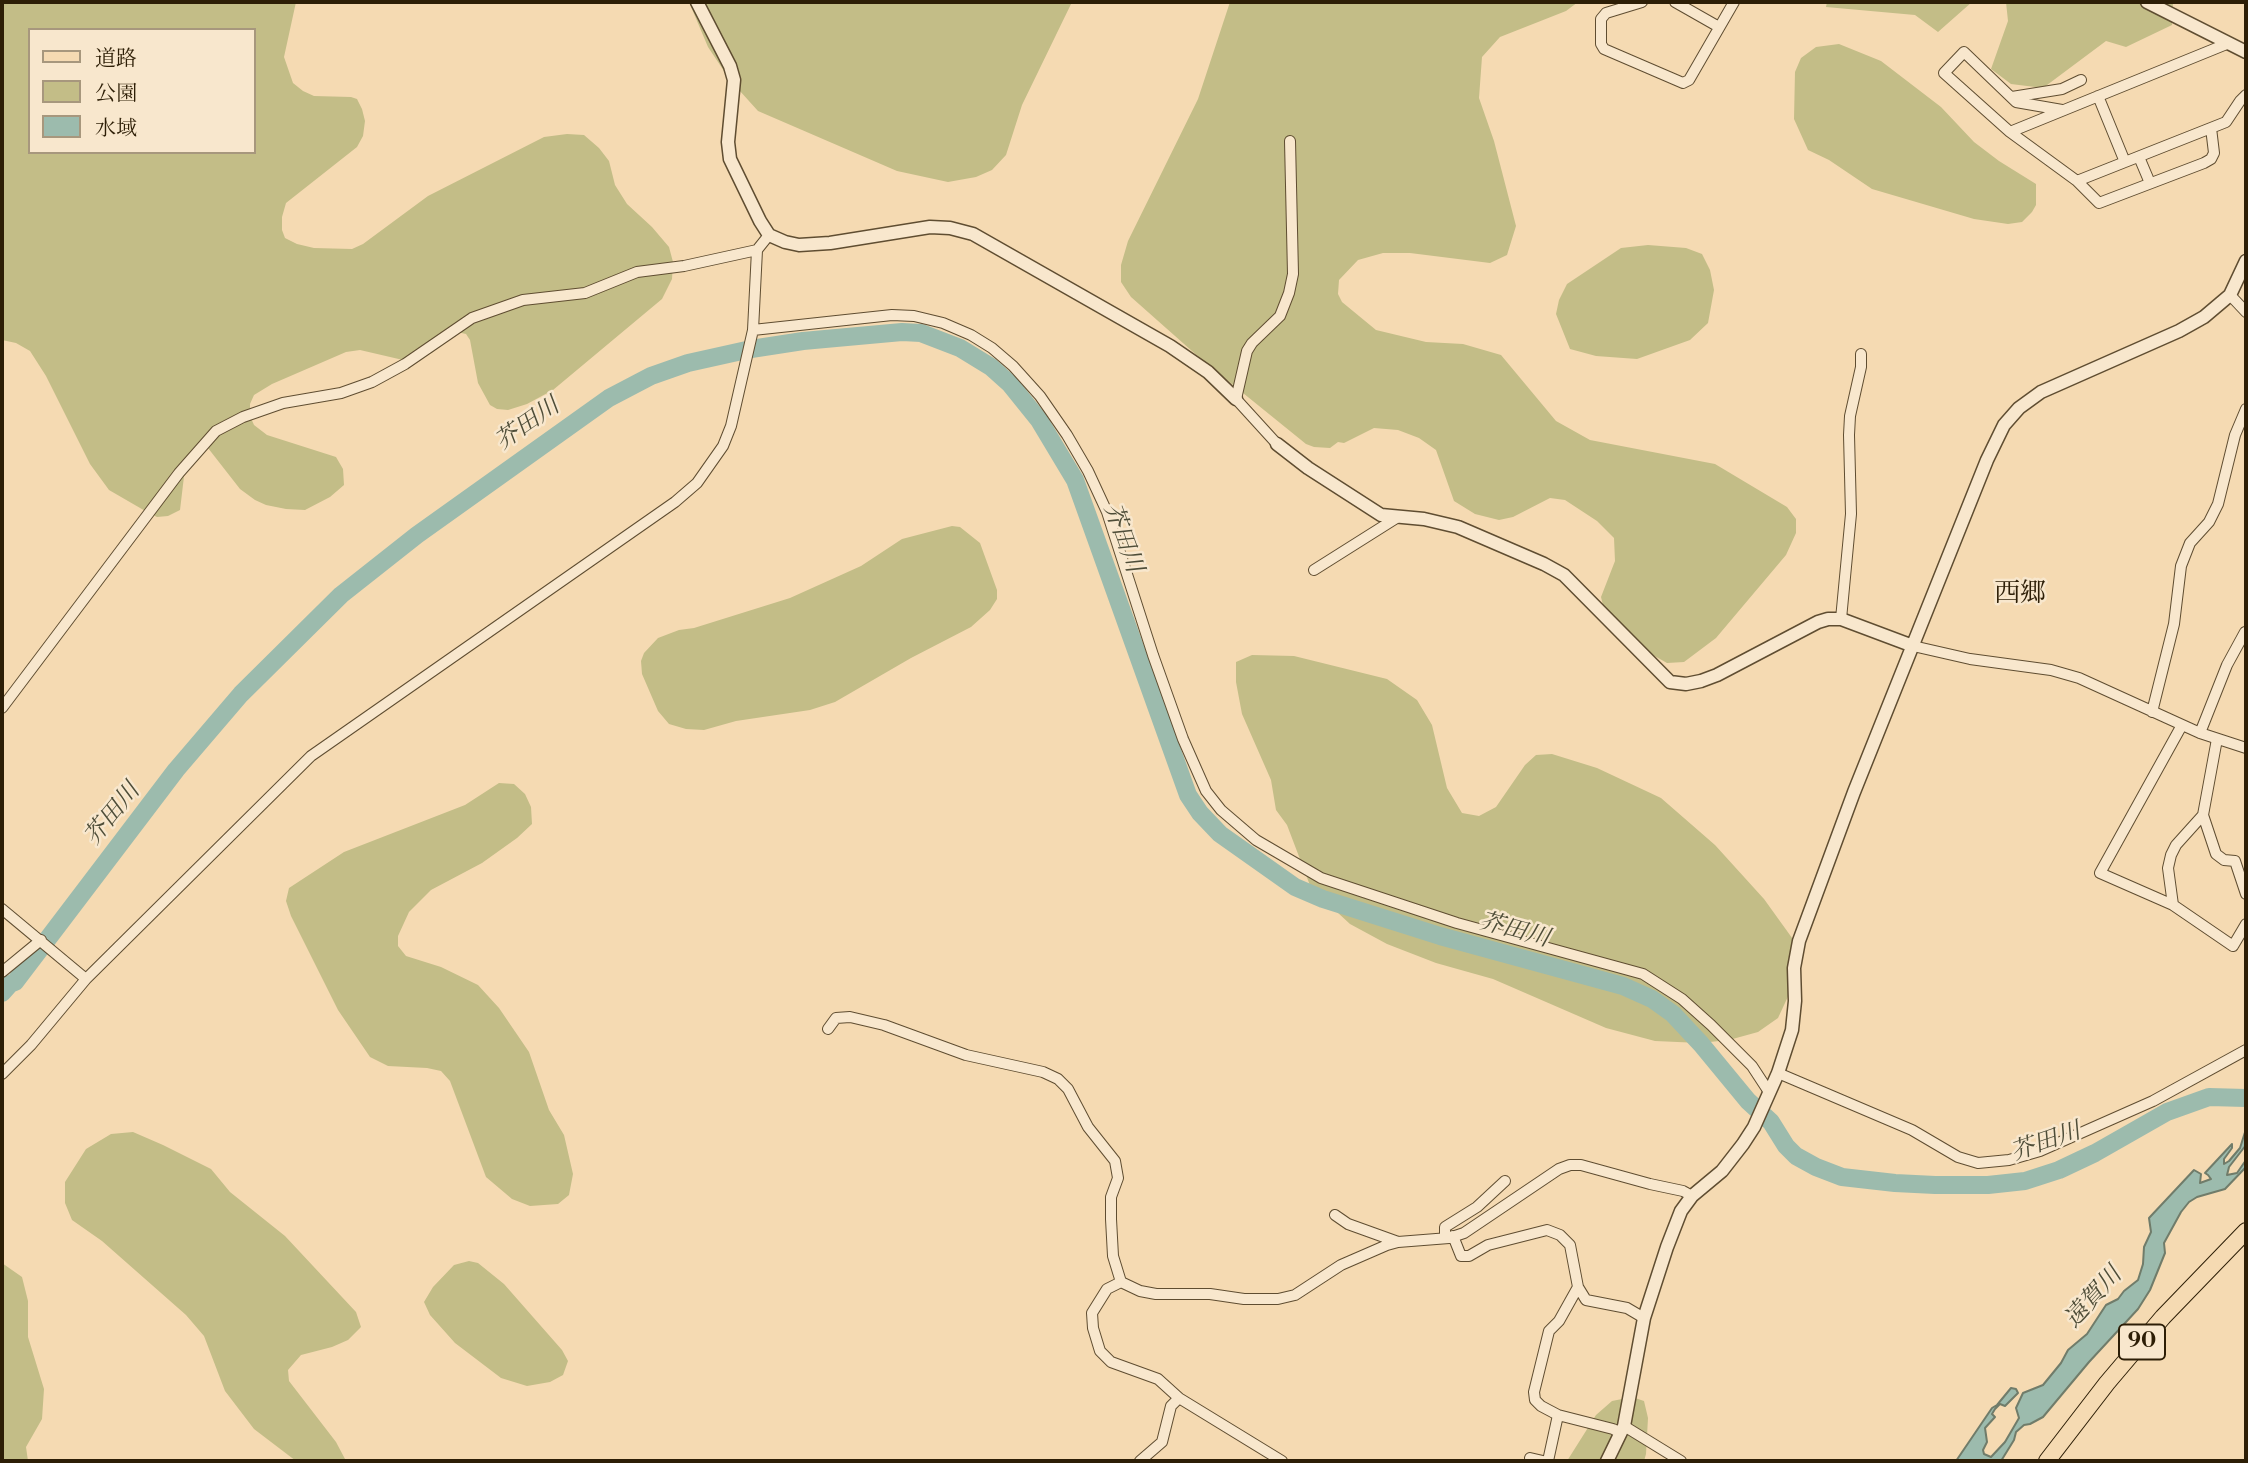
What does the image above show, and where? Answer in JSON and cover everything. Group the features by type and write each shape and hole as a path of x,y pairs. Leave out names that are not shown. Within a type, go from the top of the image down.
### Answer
{"main road":[{"name":"90","path":"2047,1461 2155,1326 2246,1231"}],"street":[{"path":"697,2 730,66 734,80 728,142 730,159 769,235 799,245 830,243 930,227 950,228 973,234 1170,346 1208,372 1277,444 1308,468 1381,515 1424,519 1458,527 1564,575 1670,682 1686,684 1701,681 1818,622 1841,619 1913,646 1970,659 2070,675 2200,733 2246,748"},
{"path":"1642,2 1606,13 1601,19 1601,44 1604,50 1683,83 1689,80 1734,2"},
{"path":"1675,2 1719,27"},
{"path":"2147,2 2246,52"},
{"path":"2010,132 2229,43"},
{"path":"2062,110 2017,102 1964,52 1944,73 2010,132 2077,181 2099,203 2211,159 2214,153 2211,128"},
{"path":"2012,97 2062,89 2081,80"},
{"path":"2077,181 2226,122 2239,100 2246,95"},
{"path":"2098,96 2125,162"},
{"path":"1236,399 1247,351 1280,316 1291,284 1293,180 1290,141"},
{"path":"2139,157 2150,183"},
{"path":"2,1074 31,1045 86,979 311,757 675,502 697,483 723,446 731,426 753,330 757,250 769,235"},
{"path":"2,708 179,472 216,431 243,417 283,403 341,393 372,382 405,364 472,318 523,300 585,293 637,272 684,266 757,250"},
{"path":"1607,1461 1623,1430 1644,1318 1681,1211 1692,1196 1722,1171 1754,1127 1779,1073 1792,1030 1794,968 1799,941 1854,792 1987,460 2004,425 2019,408 2041,392 2179,331 2204,317 2230,295 2246,261"},
{"path":"2230,295 2246,312"},
{"path":"753,330 892,315 914,316 943,323 992,348 1013,366 1040,396 1088,471 1107,512 1161,679 1184,739 1206,791 1221,810 1256,840 1321,878 1457,923 1643,974 1682,999 1711,1025 1752,1066 1769,1092"},
{"path":"1841,619 1851,514 1850,416 1861,367 1861,354"},
{"path":"2152,712 2174,624 2181,566 2190,543 2218,505 2235,435 2246,409"},
{"path":"1314,570 1398,517"},
{"path":"2200,733 2227,665 2245,632"},
{"path":"2182,725 2100,873 2172,905 2233,946 2246,925"},
{"path":"2217,739 2203,816 2216,854 2224,860 2235,862 2246,894"},
{"path":"2172,905 2168,868 2171,855 2176,845 2203,816"},
{"path":"2,909 86,979"},
{"path":"2,972 41,940"},
{"path":"828,1028 836,1018 850,1017 884,1025 966,1055 1043,1072 1058,1079 1068,1089 1088,1128 1115,1161 1118,1178 1111,1197 1114,1256 1121,1282 1140,1291 1156,1294 1210,1294 1244,1299 1295,1296 1341,1265 1398,1242 1464,1233 1570,1164 1683,1191 1692,1196"},
{"path":"1779,1073 1912,1130 1958,1157 1978,1163 2009,1160 2040,1151 2153,1101 2246,1050"},
{"path":"1505,1181 1477,1207 1445,1227 1461,1256 1469,1256 1488,1245 1547,1230 1560,1235 1570,1245 1578,1287 1587,1300 1628,1308 1644,1318"},
{"path":"1335,1215 1348,1224 1398,1242"},
{"path":"1121,1282 1107,1289 1092,1313 1093,1328 1100,1351 1111,1362 1158,1378 1179,1398 1282,1461"},
{"path":"1578,1287 1559,1321 1549,1331 1534,1392 1535,1399 1541,1406 1558,1415 1623,1430 1681,1461"},
{"path":"1140,1461 1162,1441 1171,1406 1179,1398"},
{"path":"1530,1458 1546,1461 1558,1415"}],"green space":[{"path":"2,2 296,2 284,57 293,83 314,96 357,99 365,121 363,136 357,147 286,203 282,230 285,238 297,244 314,248 352,249 363,244 428,196 544,137 567,134 584,135 599,148 609,161 615,185 627,204 669,247 673,262 672,279 662,299 553,390 527,404 508,410 490,405 478,383 470,340 466,334 457,332 446,338 433,352 418,360 403,360 360,350 346,352 272,384 254,395 250,404 250,416 254,425 267,435 336,457 343,469 344,485 330,497 305,510 266,505 255,500 240,489 208,448 201,443 190,453 185,468 180,510 168,516 157,517 147,512 109,490 90,464 46,376 30,351 16,343 2,340"},
{"path":"689,2 1072,2 1022,105 1006,155 992,170 976,177 948,182 897,171 758,111 730,80 708,47"},
{"path":"1230,2 1578,2 1566,11 1500,37 1482,57 1479,98 1494,141 1516,226 1507,255 1490,263 1410,253 1383,253 1358,260 1339,280 1338,294 1342,302 1376,330 1426,342 1463,344 1501,355 1556,421 1590,440 1715,464 1787,507 1796,519 1796,533 1786,555 1716,638 1684,662 1667,663 1637,646 1605,613 1601,597 1615,561 1614,538 1597,521 1565,500 1550,498 1513,517 1499,520 1475,514 1454,501 1436,450 1419,438 1398,430 1374,428 1344,443 1338,442 1330,448 1306,444 1201,359 1131,297 1121,282 1121,265 1128,241 1198,99"},
{"path":"1827,2 1972,2 1938,32 1915,15 1826,7"},
{"path":"2006,2 2173,2 2172,25 2126,47 2106,41 2043,88 2011,84 1991,69 2008,21"},
{"path":"1839,44 1881,61 1941,107 1974,142 2036,184 2036,205 2032,212 2022,222 2008,224 1974,219 1872,189 1829,160 1808,150 1794,119 1795,72 1801,58 1816,47"},
{"path":"1648,245 1686,248 1702,254 1710,270 1714,290 1708,323 1690,340 1637,359 1596,356 1570,349 1556,314 1567,284 1621,248"},
{"path":"952,526 960,527 980,543 997,590 997,599 990,610 971,627 835,702 810,710 736,721 704,730 669,724 658,711 642,674 641,661 644,653 658,638 790,598 861,566 902,539"},
{"path":"1252,655 1294,656 1387,679 1417,700 1432,725 1447,788 1462,813 1479,816 1496,807 1525,765 1536,755 1552,754 1597,768 1661,798 1715,845 1764,899 1800,949 1798,975 1778,1018 1758,1032 1729,1040 1700,1043 1655,1041 1606,1028 1493,979 1436,963 1387,944 1350,924 1311,888 1287,825 1276,810 1271,780 1242,714 1236,682 1236,662"},
{"path":"499,783 514,784 525,794 531,807 532,824 482,863 431,890 409,912 398,936 398,946 406,956 441,967 478,985 499,1008 529,1052 549,1110 564,1135 573,1174 569,1195 558,1204 530,1206 512,1199 486,1177 450,1081 441,1071 388,1066 370,1057 338,1010 286,901 289,888 344,852 465,805"},
{"path":"133,1132 211,1169 230,1192 285,1236 356,1312 361,1327 348,1340 301,1355 288,1370 289,1381 336,1442 344,1461 296,1461 254,1429 225,1391 204,1336 186,1315 102,1241 72,1220 65,1203 65,1182 86,1149 111,1134"},
{"path":"469,1261 478,1263 504,1284 562,1350 568,1361 563,1375 550,1382 527,1386 501,1378 455,1343 430,1315 424,1302 433,1287 454,1265"},
{"path":"2,1263 22,1277 28,1301 28,1337 44,1389 42,1419 26,1447 28,1461 2,1461"},
{"path":"1632,1397 1644,1401 1648,1418 1644,1461 1567,1461 1596,1415 1612,1401"}],"water":[{"path":"2246,1129 2246,1145 2229,1167 2227,1175 2237,1173 2246,1160 2246,1167 2225,1189 2197,1197 2181,1212 2164,1243 2165,1253 2150,1290 2138,1309 2043,1417 2024,1425 2016,1432 2001,1461 1956,1461 1992,1408 2011,1388 2018,1393 2005,1406 2000,1404 1995,1409 1992,1414 1995,1417 1985,1428 1987,1442 1984,1454 1991,1457 2005,1442 2019,1418 2016,1408 2023,1393 2043,1385 2068,1350 2087,1334 2106,1305 2118,1299 2138,1280 2144,1247 2151,1232 2149,1218 2194,1170 2201,1174 2200,1183 2211,1179 2205,1173 2232,1144 2224,1164 2229,1161 2240,1148"}],"waterway":[{"name":"芥田川","path":"2,993 15,982 176,770 241,694 341,595 417,535 609,398 651,376 688,363 751,349 803,341 902,332 921,333 960,348 991,367 1010,384 1039,420 1075,480 1188,795 1200,813 1220,834 1295,887 1323,899 1440,936 1623,986 1652,999 1673,1014 1701,1044 1748,1101 1771,1122 1786,1146 1796,1156 1842,1177 1935,1185 1988,1185 2025,1181 2059,1170 2095,1153 2167,1112 2209,1097 2246,1098"}],"district":[{"name":"西郷","path":"2020,595"}],"water label":[{"name":"遠賀川","path":"2094,1298"}]}
